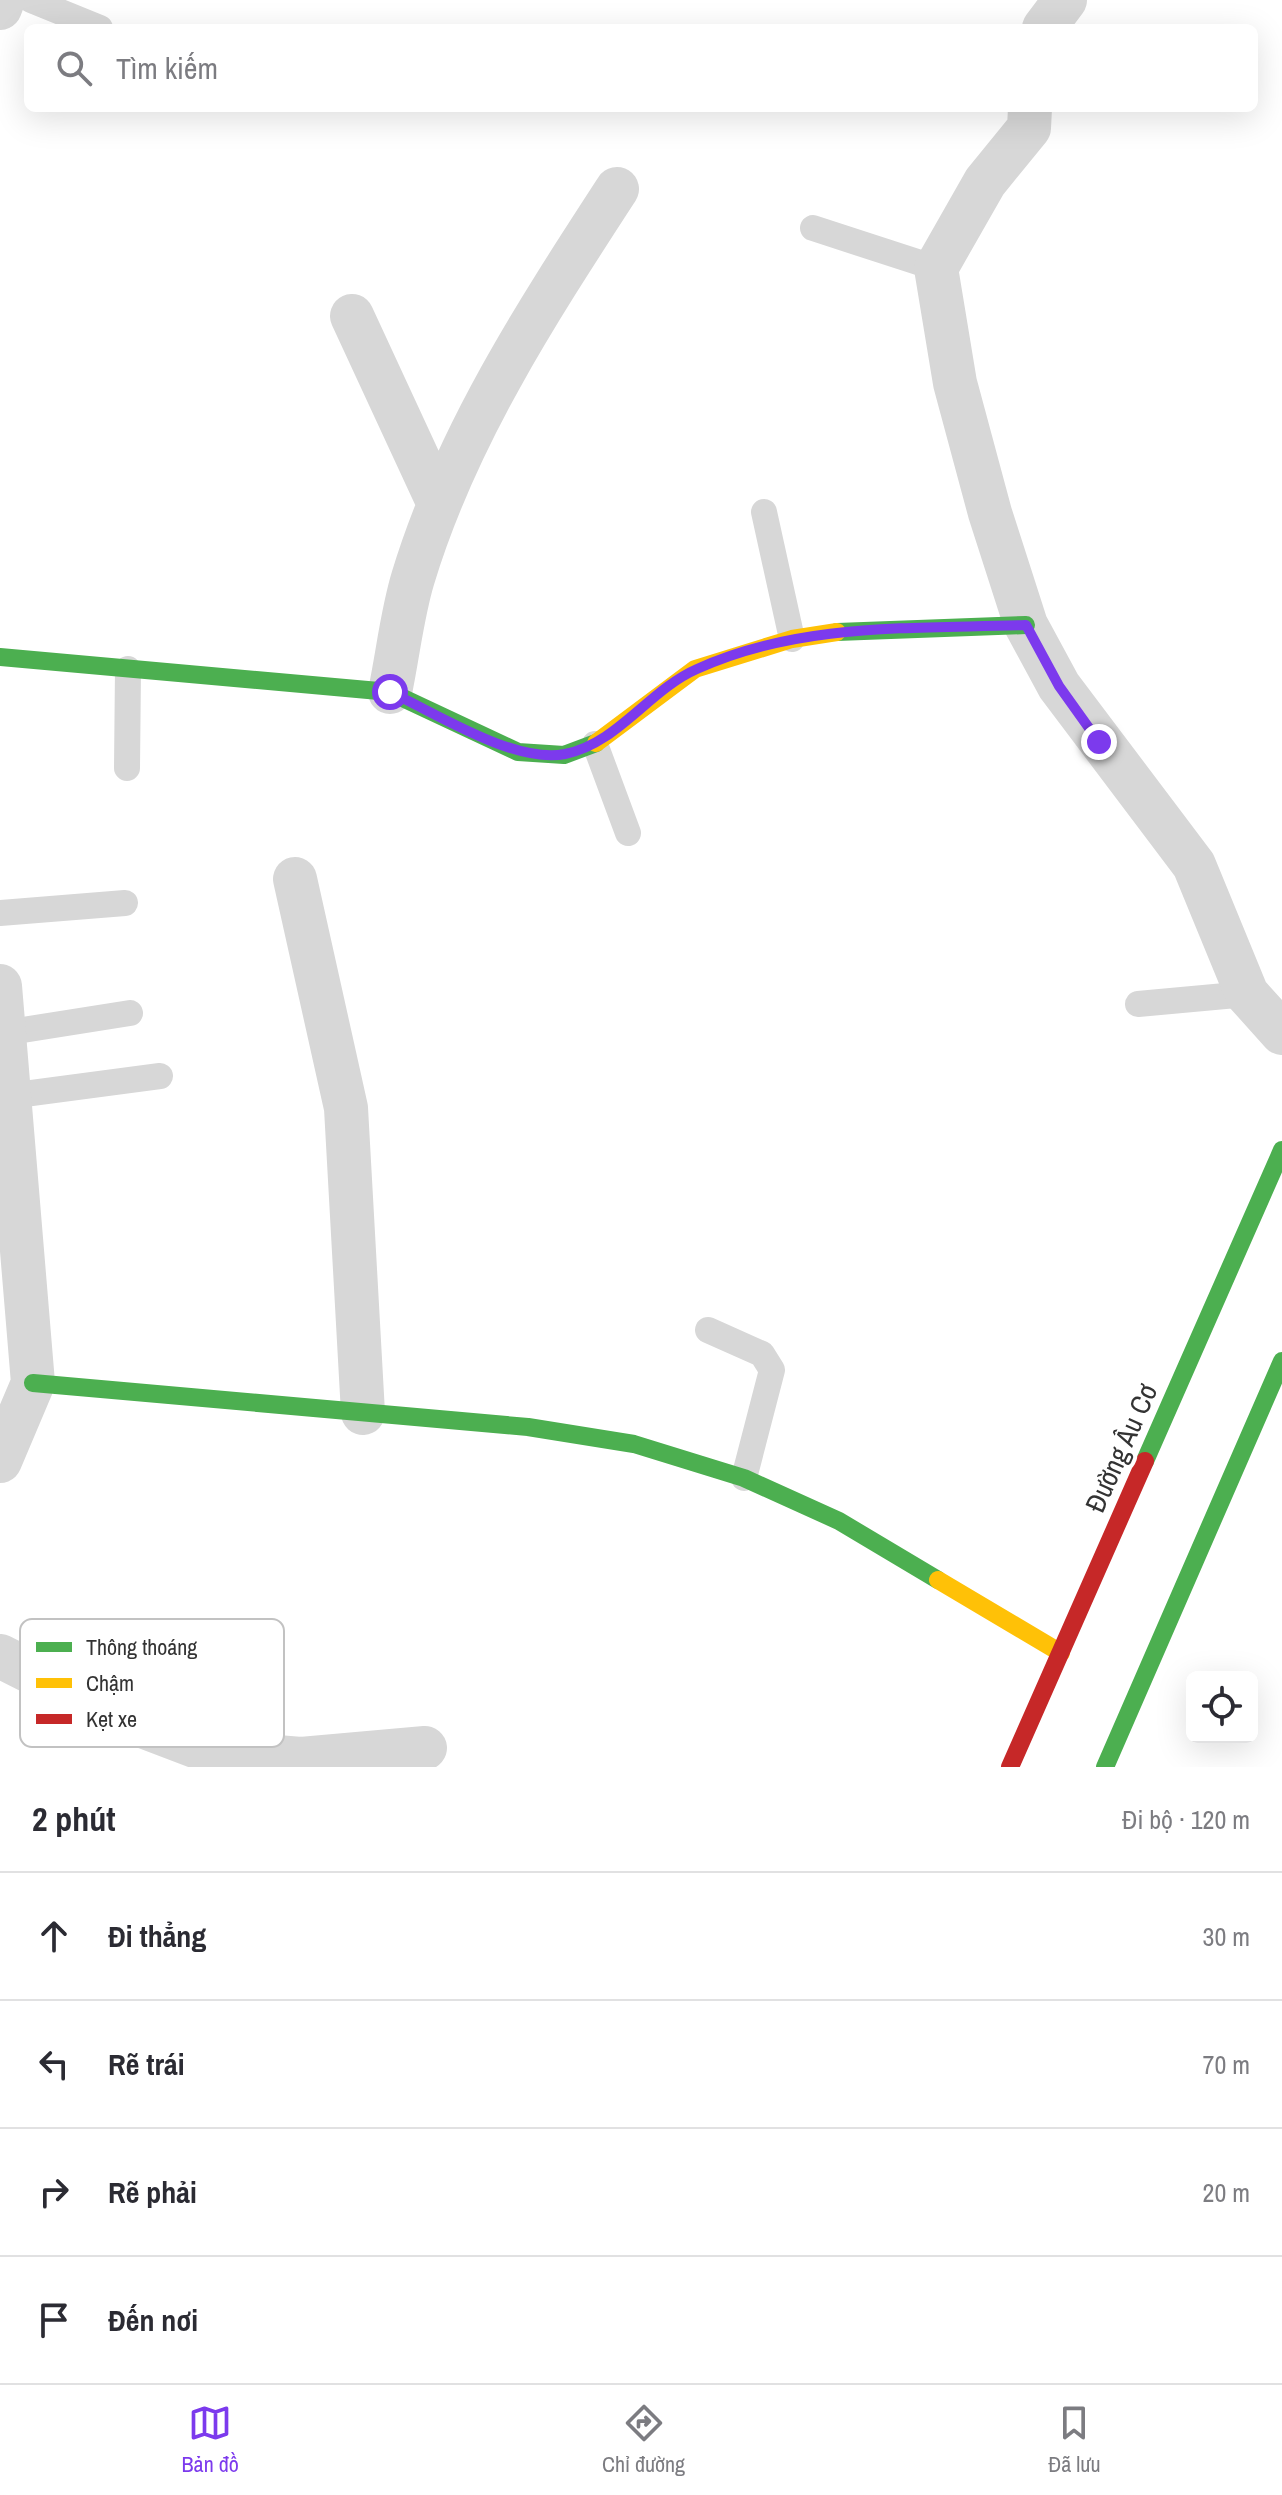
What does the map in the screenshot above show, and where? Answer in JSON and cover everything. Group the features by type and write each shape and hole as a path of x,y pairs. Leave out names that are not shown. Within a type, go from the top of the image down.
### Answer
{"street":[{"path":"0,8 3,0"},
{"path":"1047,24 1065,0"},
{"path":"1030,112 1029,128 985,182 936,268 955,383 1026,625 1059,686 1194,865 1247,994 1282,1033"},
{"path":"390,692 412,580 439,504 507,364 617,189"},
{"path":"352,316 439,504"},
{"path":"0,657 390,692 518,752 564,755 595,744 695,669 792,639 841,631 1026,625"},
{"path":"295,879 346,1108 363,1413"},
{"path":"0,986 33,1383 0,1461"},
{"name":"Đường Âu Cơ","path":"1010,1767 1282,1150"},
{"path":"1105,1767 1282,1361"},
{"path":"33,1383 528,1427 619,1442 744,1478 839,1521 1061,1653"},
{"path":"0,1656 20,1666"},
{"path":"197,1747 208,1751 301,1759 425,1748"}],"lane":[{"path":"31,0 90,24"},
{"path":"813,228 936,268"},
{"path":"764,512 792,639"},
{"path":"127,768 128,669"},
{"path":"595,744 628,833"},
{"path":"0,913 125,903"},
{"path":"1138,1004 1247,994"},
{"path":"4,1033 130,1013"},
{"path":"9,1096 160,1076"},
{"path":"708,1330 762,1354 772,1370 744,1478"}],"traffic: fast":[{"path":"837,632 1026,625"},
{"path":"0,657 390,692 518,752 564,755 596,743"},
{"path":"1145,1461 1282,1150"},
{"path":"1105,1767 1282,1361"},
{"path":"33,1383 528,1427 634,1444 744,1478 839,1521 938,1580"}],"traffic: slow":[{"path":"596,743 695,669 792,639 837,632"},
{"path":"938,1580 1061,1653"}],"traffic: jam":[{"path":"1010,1767 1145,1461"}],"route":[{"path":"390,692 518,752 564,755 595,744 695,669 792,639 841,631 1026,625 1059,686 1099,742"}]}
